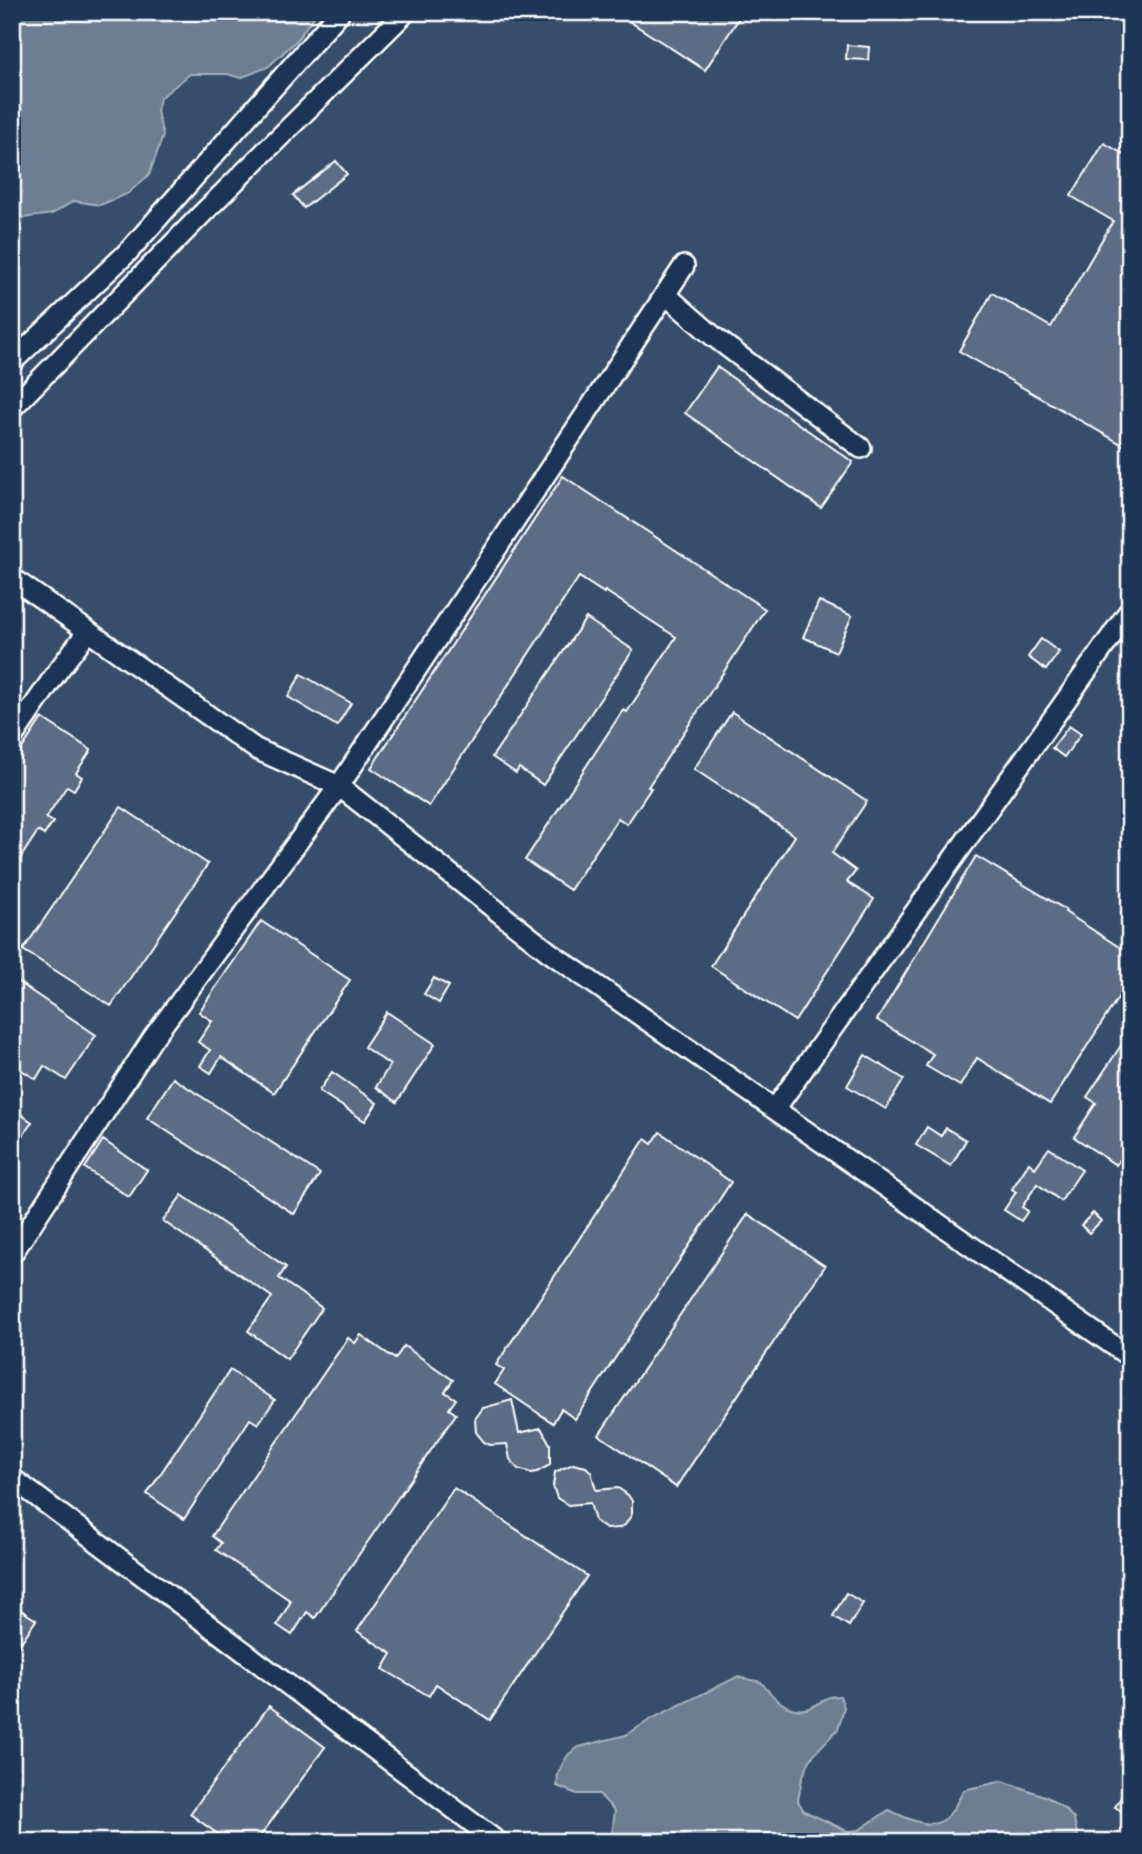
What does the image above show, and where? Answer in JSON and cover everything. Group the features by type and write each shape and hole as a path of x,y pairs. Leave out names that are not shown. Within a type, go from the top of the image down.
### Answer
{"street":[{"path":"12,362 128,252 340,12"},
{"path":"12,408 203,213 406,12"},
{"path":"12,1254 153,1038 339,786 684,266"},
{"path":"665,294 713,336 861,448"},
{"path":"12,578 256,749 339,786 549,953 1130,1357"},
{"path":"775,1109 1130,610"},
{"path":"12,738 88,631"},
{"path":"12,1478 498,1842"}],"shaded area":[{"path":"12,12 1130,12 1130,1842 12,1842"},
{"path":"12,12 317,12 296,41 268,67 240,78 228,74 190,74 160,98 157,111 163,136 149,175 127,194 100,205 74,201 52,214 23,218 12,210"},
{"path":"737,1677 761,1682 781,1703 794,1709 809,1708 826,1698 840,1696 844,1707 838,1729 814,1754 802,1778 798,1801 804,1811 847,1831 859,1830 889,1810 918,1822 933,1824 949,1815 964,1790 1003,1781 1047,1797 1066,1810 1074,1819 1079,1842 608,1842 612,1834 615,1811 599,1794 577,1794 557,1786 563,1763 569,1754 579,1747 626,1735 653,1718"}],"building":[{"path":"615,12 743,12 705,70"},
{"path":"847,45 869,47 868,60 846,59"},
{"path":"1104,143 1130,158 1130,449 959,351 992,293 1051,327 1113,221 1071,196"},
{"path":"336,161 347,174 304,208 293,195"},
{"path":"717,367 853,462 821,508 685,413"},
{"path":"563,476 765,609 648,787 651,788 627,824 618,818 570,890 525,860 623,710 627,712 676,637 605,591 604,593 579,577 429,806 371,768"},
{"path":"819,601 852,616 836,652 803,637"},
{"path":"586,618 633,650 543,785 519,768 516,773 492,757"},
{"path":"1041,639 1059,652 1046,670 1028,657"},
{"path":"301,674 351,703 337,726 288,697"},
{"path":"732,712 867,801 832,853 856,871 847,882 874,899 795,1021 711,966 795,836 694,769"},
{"path":"42,718 91,750 76,773 82,777 74,790 67,786 46,818 53,822 44,835 38,831 12,871 12,764"},
{"path":"1069,726 1081,734 1064,757 1052,748"},
{"path":"121,807 208,864 111,1006 23,950"},
{"path":"976,856 1066,910 1065,912 1130,954 1130,979 1050,1104 977,1058 960,1086 926,1066 933,1054 877,1020"},
{"path":"261,921 350,980 274,1093 221,1057 211,1073 200,1066 210,1050 198,1042 212,1021 199,1012"},
{"path":"12,978 96,1035 66,1080 44,1066 36,1079 12,1064"},
{"path":"434,978 449,986 439,1003 424,994"},
{"path":"387,1012 435,1044 397,1102 376,1087 390,1065 364,1047"},
{"path":"1130,1032 1130,1144 1116,1165 1074,1137 1096,1103 1087,1097"},
{"path":"865,1055 904,1079 886,1109 847,1086"},
{"path":"332,1072 377,1103 365,1121 319,1091"},
{"path":"173,1078 320,1174 294,1214 147,1118"},
{"path":"12,1108 32,1122 12,1152"},
{"path":"927,1127 941,1136 946,1128 966,1140 951,1166 916,1145"},
{"path":"660,1132 731,1182 575,1419 561,1409 553,1423 495,1384 504,1370 496,1365 645,1139 652,1144"},
{"path":"103,1140 147,1170 129,1197 85,1168"},
{"path":"1049,1148 1082,1170 1061,1201 1037,1184 1022,1207 1028,1211 1021,1221 1004,1210 1016,1192 1012,1189 1029,1163 1035,1168"},
{"path":"182,1195 286,1267 279,1278 322,1308 287,1359 248,1331 272,1297 163,1221"},
{"path":"1093,1213 1101,1221 1089,1233 1081,1225"},
{"path":"748,1214 825,1266 676,1487 599,1435"},
{"path":"361,1335 395,1359 404,1346 453,1380 445,1392 456,1399 449,1409 456,1414 315,1618 307,1612 292,1635 277,1625 291,1601 216,1550 221,1543 212,1536 348,1338 355,1343"},
{"path":"230,1370 275,1400 258,1424 250,1419 184,1519 147,1494"},
{"path":"512,1400 519,1433 541,1428 550,1444 550,1465 537,1472 518,1469 510,1459 507,1444 490,1445 476,1432 475,1419 483,1408"},
{"path":"573,1464 586,1467 591,1472 596,1490 618,1488 628,1495 632,1501 632,1514 625,1525 606,1529 595,1521 590,1503 568,1505 557,1498 553,1486 555,1472"},
{"path":"454,1488 587,1576 490,1720 436,1684 429,1696 383,1669 392,1654 357,1631"},
{"path":"846,1593 863,1603 849,1626 833,1616"},
{"path":"12,1604 36,1620 12,1656"},
{"path":"269,1706 325,1747 256,1842 229,1842 190,1814"},
{"path":"1130,1783 1130,1816 1115,1807"}]}
